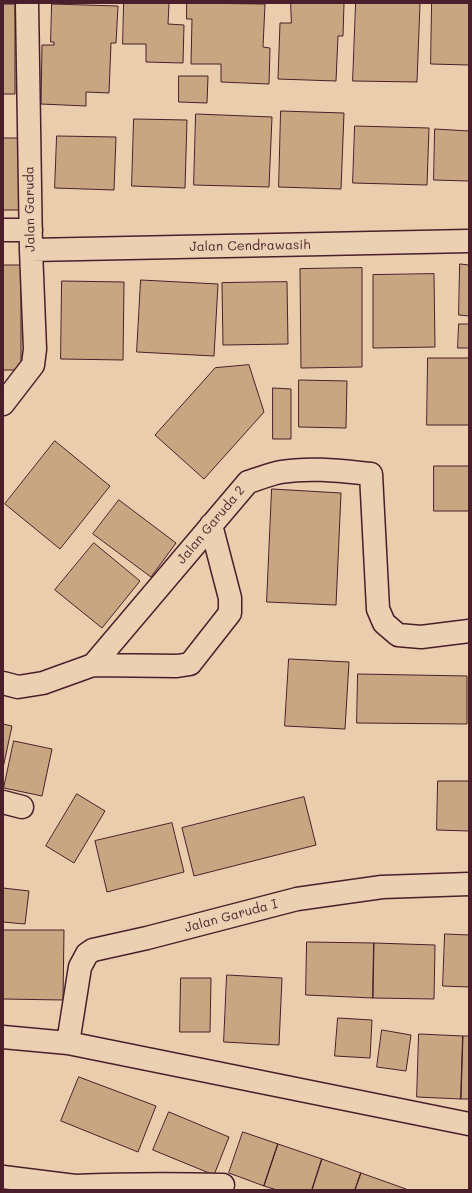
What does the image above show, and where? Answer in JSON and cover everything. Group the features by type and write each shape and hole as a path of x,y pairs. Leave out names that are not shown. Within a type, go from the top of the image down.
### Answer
{"street":[{"name":"Jalan Garuda","path":"3,404 33,365 35,349 31,240 27,3"},
{"name":"Jalan Cendrawasih","path":"3,230 31,240 469,241"},
{"name":"Jalan Garuda 2","path":"93,665 248,482 280,472 302,469 333,470 371,474 371,503 378,609 384,623 398,635 421,637 469,631"},
{"path":"3,683 18,687 43,683 93,665 177,666 190,664 230,613 230,598 211,525"},
{"name":"Jalan Garuda I","path":"68,1043 80,967 87,954 93,950 148,938 297,899 382,887 469,884"},
{"path":"3,1037 68,1043 469,1124"},
{"path":"3,1178 75,1188 164,1183 223,1185"}],"building":[{"path":"124,3 169,3 168,24 184,25 183,63 146,62 146,44 123,44"},
{"path":"187,3 265,4 263,47 270,48 269,84 221,82 221,64 191,64 192,19 187,19"},
{"path":"291,3 344,3 343,36 338,36 336,81 278,79 280,23 291,23"},
{"path":"356,3 420,3 417,82 353,81"},
{"path":"432,3 469,3 469,65 431,64"},
{"path":"3,4 15,4 15,94 3,94"},
{"path":"52,4 118,6 116,43 111,43 109,93 86,92 86,106 41,104 42,45 54,45 54,42 51,42"},
{"path":"179,76 208,76 207,103 179,102"},
{"path":"281,111 344,113 341,189 279,187"},
{"path":"196,114 272,117 269,187 194,185"},
{"path":"134,119 187,120 185,188 132,186"},
{"path":"355,126 429,128 427,185 353,183"},
{"path":"435,129 469,131 469,181 434,180"},
{"path":"57,136 116,137 114,190 55,188"},
{"path":"3,138 20,138 20,210 3,210"},
{"path":"460,264 469,265 469,316 459,315"},
{"path":"3,265 21,265 21,370 3,370"},
{"path":"362,268 362,367 301,368 300,269"},
{"path":"434,274 435,347 373,348 373,275"},
{"path":"141,280 218,284 214,356 137,352"},
{"path":"62,281 124,282 123,360 61,359"},
{"path":"287,282 288,344 223,345 222,283"},
{"path":"459,324 469,324 469,348 458,348"},
{"path":"428,358 469,358 469,425 427,425"},
{"path":"249,365 264,412 204,479 155,435 215,368"},
{"path":"299,380 347,381 346,428 299,427"},
{"path":"273,388 291,389 291,439 273,439"},
{"path":"55,441 110,486 60,549 5,504"},
{"path":"434,466 469,466 469,511 434,511"},
{"path":"272,489 341,493 336,605 267,602"},
{"path":"119,500 176,543 151,577 93,534"},
{"path":"94,543 140,581 102,628 55,590"},
{"path":"289,659 349,662 345,729 285,726"},
{"path":"358,674 467,676 467,724 357,723"},
{"path":"3,724 12,726 3,768"},
{"path":"14,741 52,749 42,796 4,788"},
{"path":"438,781 469,781 469,831 437,830"},
{"path":"77,794 105,811 74,863 46,846"},
{"path":"304,797 316,845 194,876 182,828"},
{"path":"172,823 184,872 107,892 95,841"},
{"path":"3,888 29,891 25,924 3,922"},
{"path":"3,930 64,930 63,1000 3,999"},
{"path":"445,934 469,935 469,987 443,986"},
{"path":"307,942 374,943 373,998 306,995"},
{"path":"374,943 435,945 434,999 373,998"},
{"path":"227,975 282,978 279,1045 224,1042"},
{"path":"181,978 211,978 210,1032 180,1032"},
{"path":"338,1018 372,1020 370,1058 335,1056"},
{"path":"382,1030 411,1035 406,1071 377,1067"},
{"path":"419,1034 463,1036 461,1099 417,1097"},
{"path":"463,1036 469,1036 469,1099 461,1099"},
{"path":"79,1077 156,1106 138,1152 61,1121"},
{"path":"169,1112 229,1137 214,1175 153,1150"},
{"path":"243,1132 278,1144 264,1186 229,1173"},
{"path":"278,1144 322,1159 312,1190 277,1190 264,1186"},
{"path":"322,1159 361,1173 355,1190 312,1190"},
{"path":"361,1173 406,1189 355,1190"}]}
